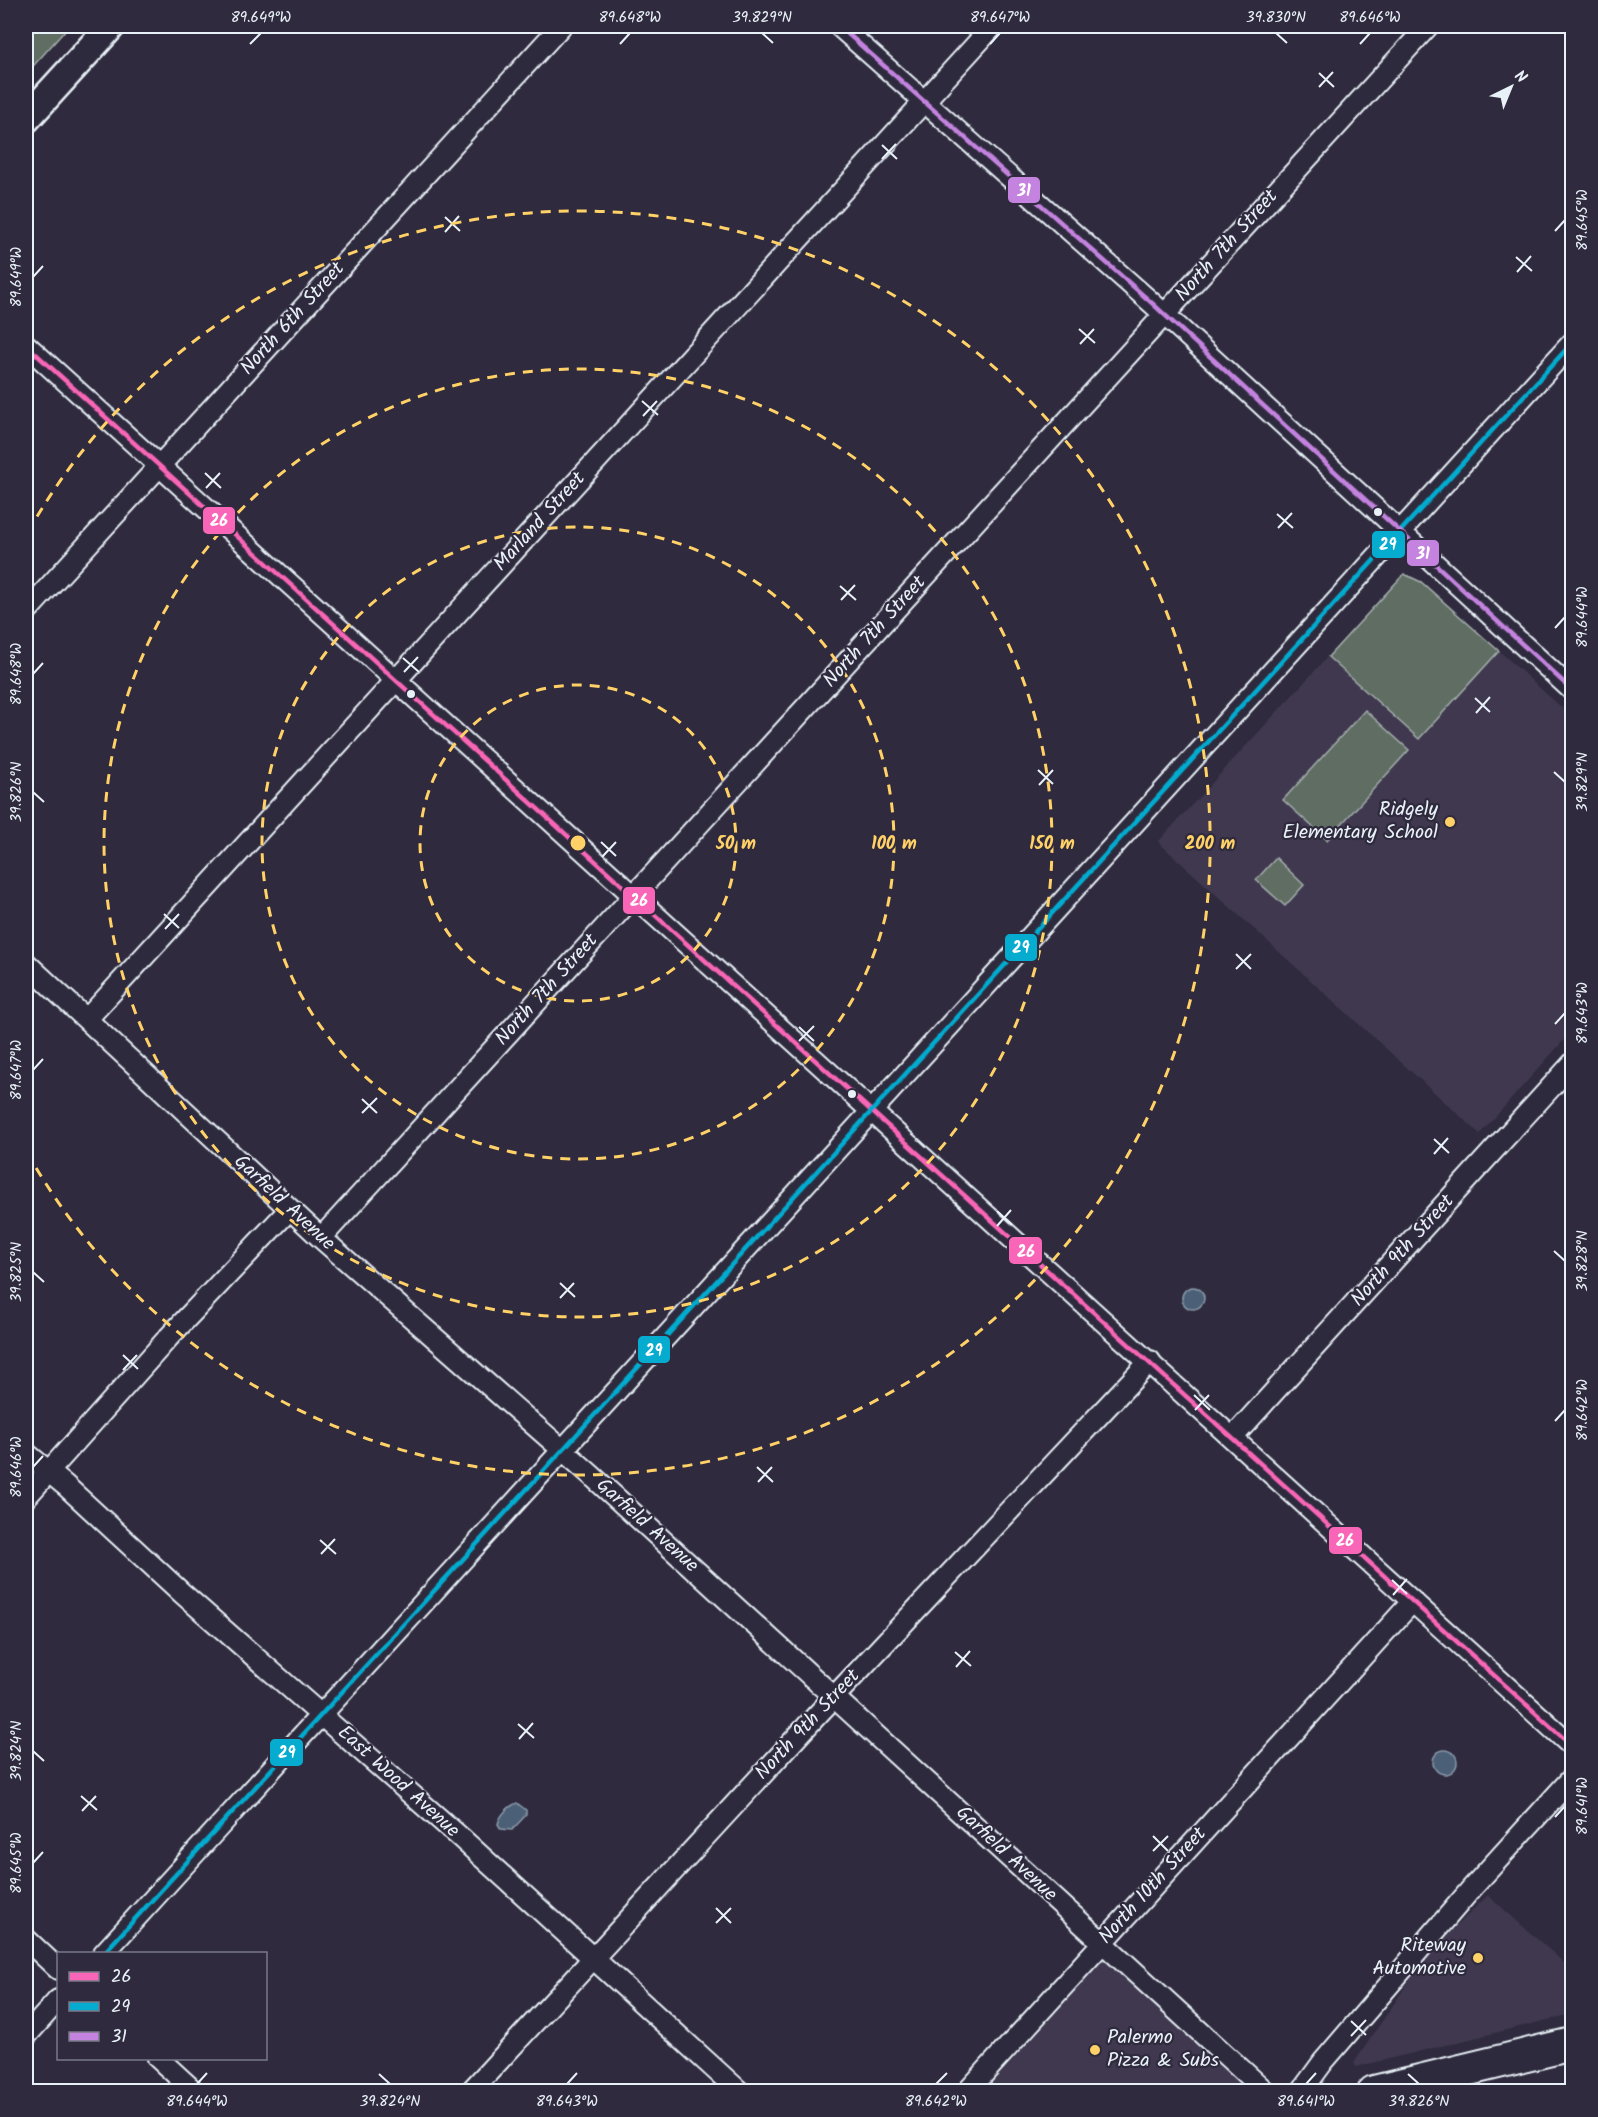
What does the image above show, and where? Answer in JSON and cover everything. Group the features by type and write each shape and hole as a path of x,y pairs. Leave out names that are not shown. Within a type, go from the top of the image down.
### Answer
{"main road":[{"path":"26,119 111,26"},
{"path":"1374,2091 1572,2044"}],"street":[{"name":"North 6th Street","path":"26,612 561,26"},
{"path":"839,26 1165,315 1572,690"},
{"name":"Marland Street","path":"87,1018 993,26"},
{"name":"North 7th Street","path":"321,1238 1428,26"},
{"path":"104,1952 564,1451 1572,343"},
{"path":"26,345 872,1113 1150,1361 1572,1746"},
{"name":"Garfield Avenue","path":"26,963 321,1238 564,1451 1266,2091"},
{"name":"North 9th Street","path":"1233,1437 1572,1064"},
{"path":"26,1497 168,1338 290,1209"},
{"name":"North 9th Street","path":"470,2091 833,1697 1150,1361"},
{"name":"East Wood Avenue","path":"26,1453 66,1486 183,1594 322,1715 740,2091"},
{"name":"North 10th Street","path":"967,2091 1412,1602"},
{"path":"1301,2091 1323,2062 1472,1888 1572,1778"},
{"path":"26,1939 57,1969"},
{"path":"26,2036 57,2001"},
{"path":"160,2060 195,2091"}],"shaded area":[{"path":"1404,573 1422,581 1572,717 1572,1031 1480,1134 1158,842"},
{"path":"1488,1895 1572,1970 1572,2014 1356,2067 1354,2063 1426,1956"},
{"path":"1105,1958 1247,2091 985,2091"}],"green space":[{"path":"26,26 69,26 26,74"},
{"path":"1404,574 1421,582 1499,651 1419,739 1328,657"},
{"path":"1365,710 1409,750 1327,840 1283,800"},
{"path":"1276,858 1304,885 1285,906 1256,880"}],"water":[{"path":"1189,1287 1197,1287 1204,1294 1204,1302 1197,1309 1189,1309 1182,1302 1182,1294"},
{"path":"1445,1750 1450,1751 1456,1757 1456,1767 1450,1773 1445,1774 1440,1773 1434,1767 1433,1762 1434,1757 1440,1751"},
{"path":"517,1803 526,1810 526,1815 512,1830 501,1829 498,1824 501,1817"}],"transit line":[{"name":"31","path":"839,26 1153,304 1572,690"},
{"name":"29","path":"105,1952 1572,343"},
{"name":"26","path":"26,345 1572,1746"}],"place":[{"name":"Ridgely Elementary School","path":"1450,822"},
{"name":"Riteway Automotive","path":"1478,1958"},
{"name":"Palermo Pizza & Subs","path":"1095,2050"}]}
